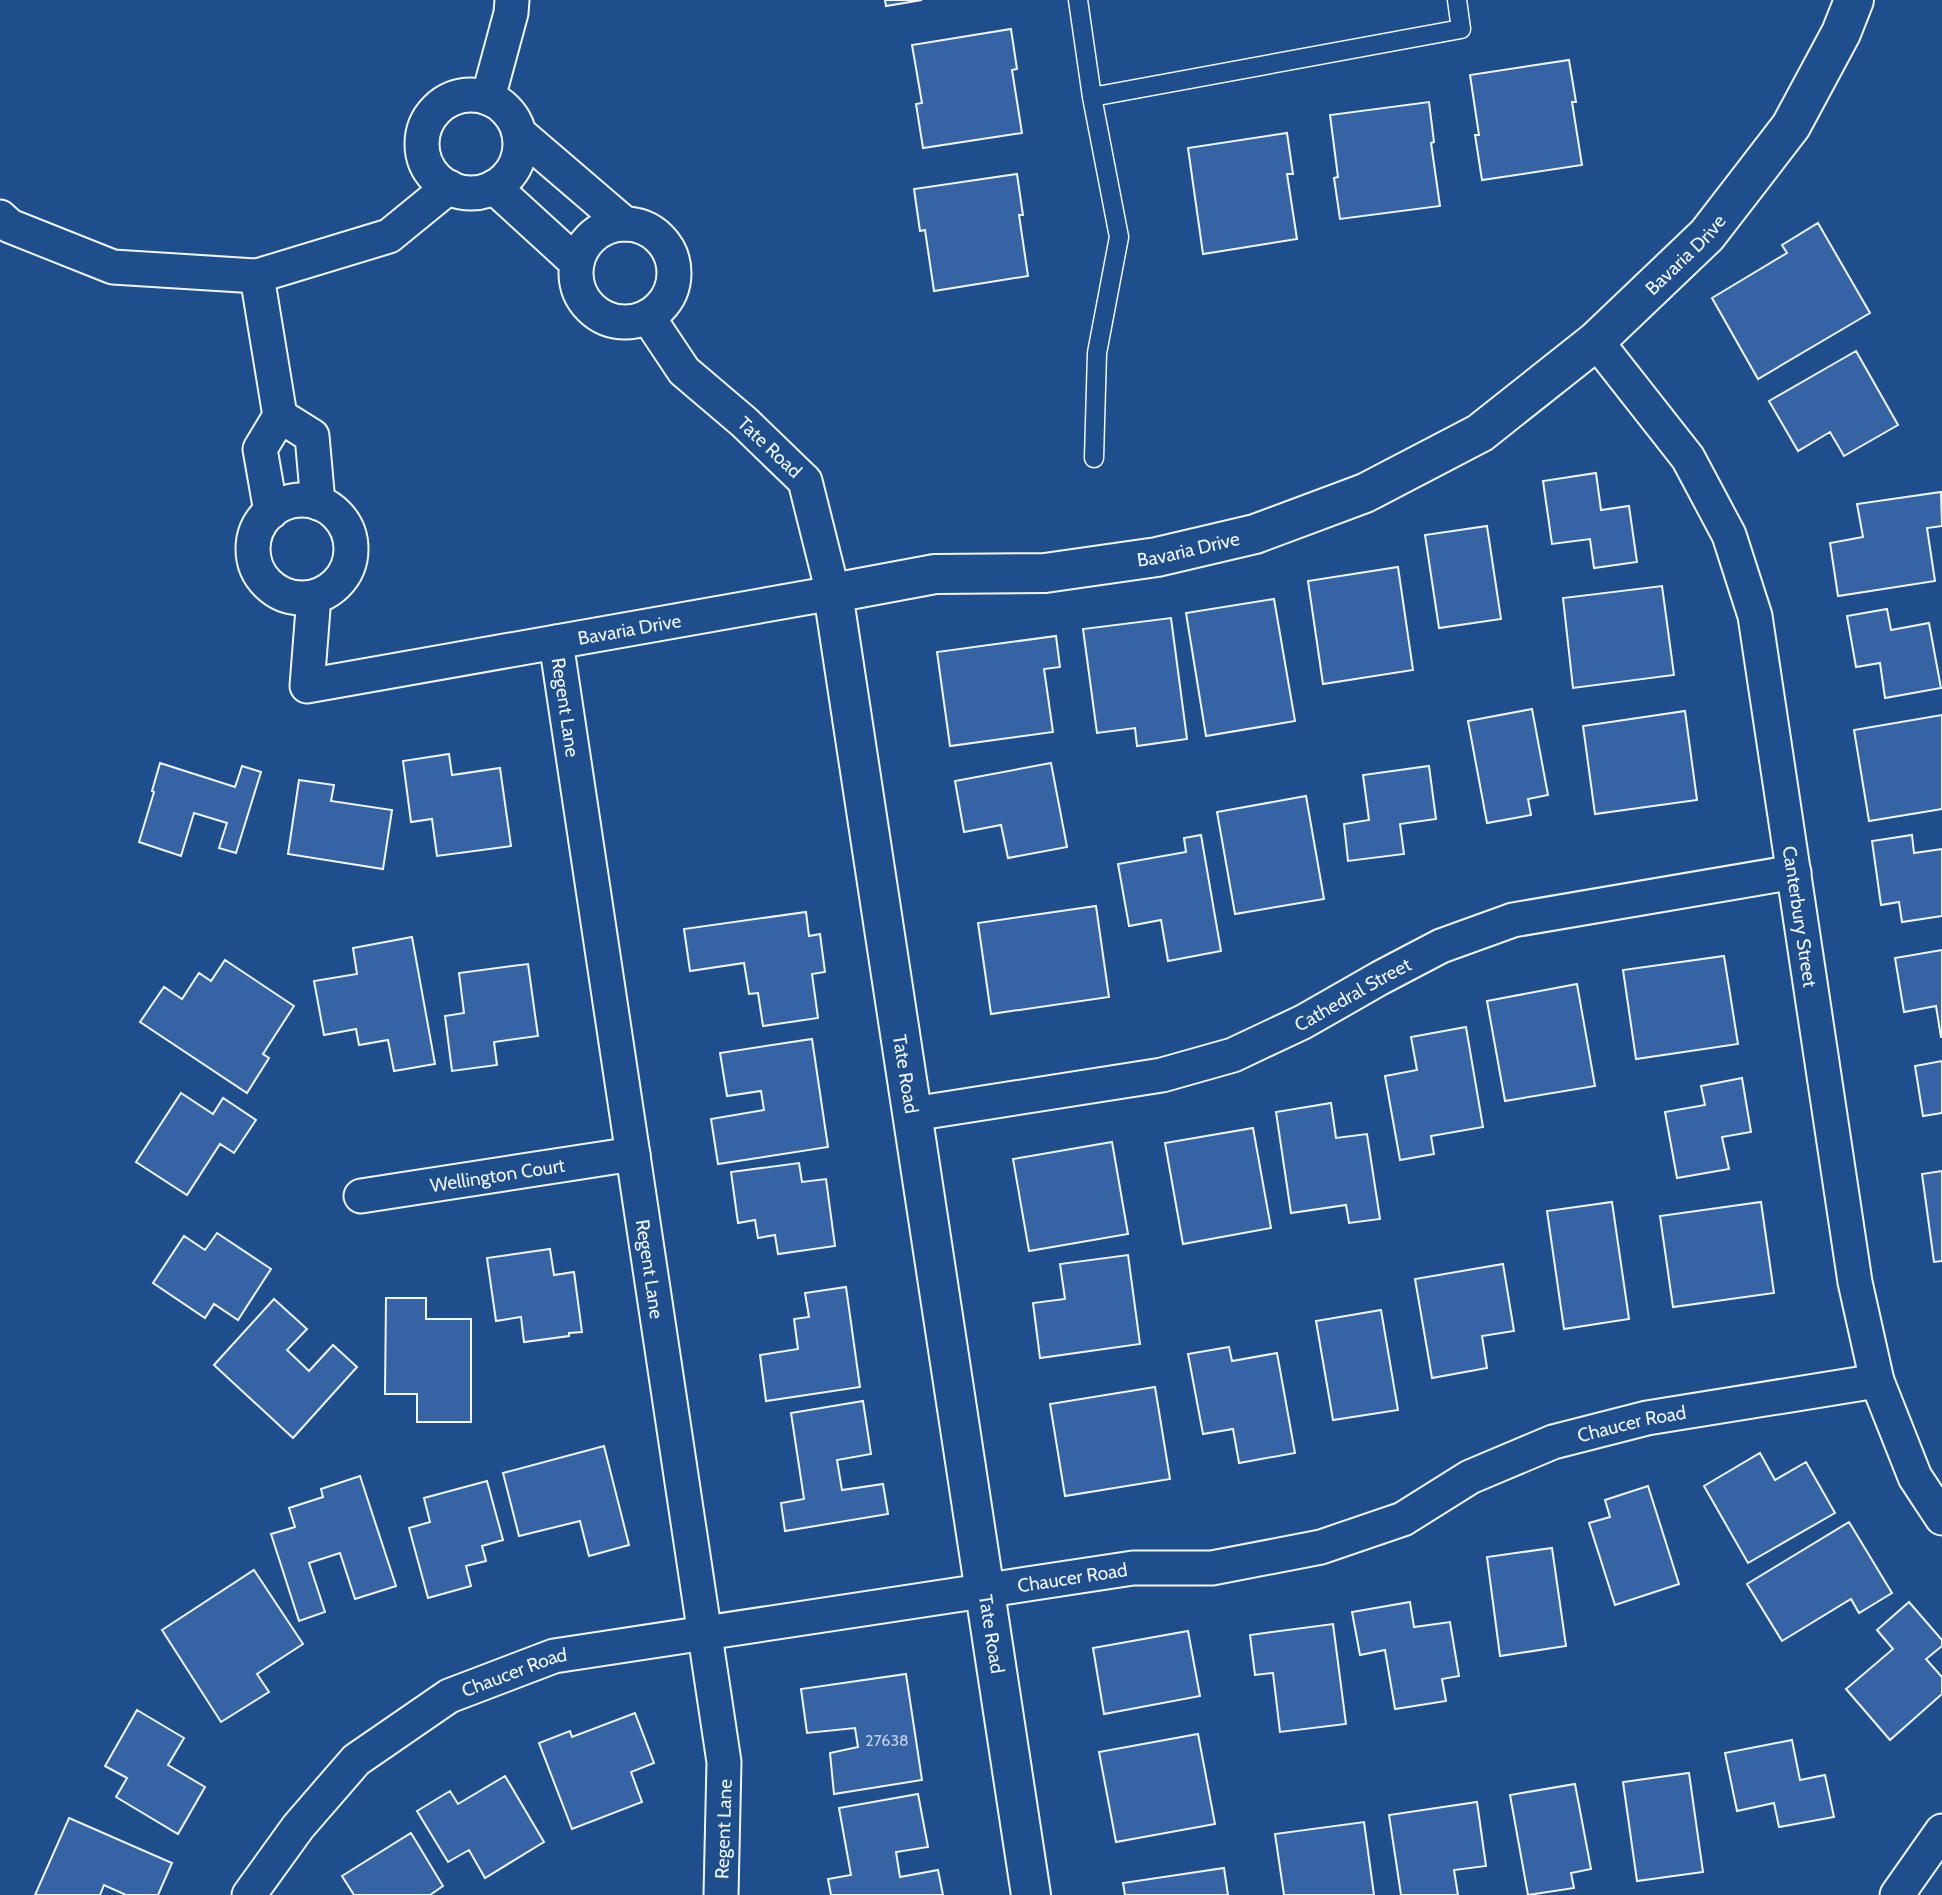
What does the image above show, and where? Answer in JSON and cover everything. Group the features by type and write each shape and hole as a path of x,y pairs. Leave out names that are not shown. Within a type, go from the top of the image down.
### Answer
{"street":[{"path":"488,97 511,13 512,0"},
{"name":"Bavaria Drive","path":"310,598 313,609 307,686 935,574 1045,573 1157,557 1255,534 1365,493 1480,433 1596,341 1707,234 1790,126 1841,33 1854,0"},
{"path":"471,94 488,97 502,106 513,118 519,134 520,149 516,164 507,177 494,187 480,192 464,192 449,187 436,177 427,164 423,149 423,134 429,119 440,106 454,97 471,94"},
{"path":"519,134 625,224"},
{"path":"0,217 10,226 113,267 257,276 388,236 449,187"},
{"path":"494,187 577,263"},
{"path":"625,224 642,227 656,236 667,248 673,263 674,279 670,294 661,307 648,317 633,322 618,322 603,317 590,307 581,294 577,279 577,263 583,248 594,235 609,227 625,224"},
{"path":"257,276 280,416 260,449 271,512"},
{"name":"Tate Road","path":"648,317 684,371 744,422 805,481 833,593 1031,1895"},
{"name":"Canterbury Street","path":"1596,341 1689,458 1729,535 1755,616 1855,1282 1877,1381 1915,1477 1942,1518"},
{"path":"280,416 312,436 318,503"},
{"path":"301,500 318,503 333,511 344,524 351,555 346,570 337,583 325,593 310,598 294,598 279,593 266,583 253,555 259,524 285,503 301,500"},
{"name":"Regent Lane","path":"556,642 724,1762 721,1895"},
{"name":"Cathedral Street","path":"913,1114 1162,1076 1233,1055 1303,1022 1441,946 1513,920 1794,872"},
{"name":"Wellington Court","path":"361,1196 633,1154"},
{"name":"Chaucer Road","path":"250,1895 298,1827 356,1760 449,1696 554,1656 1133,1567 1212,1568 1321,1547 1403,1519 1469,1477 1553,1442 1647,1418 1877,1381"},
{"path":"1897,1895 1942,1831"}],"lane":[{"path":"1078,0 1092,97 1119,237 1097,353 1094,458"},
{"path":"1092,97 1461,29 1457,0"}],"building":[{"path":"885,0 922,0 886,6"},
{"path":"1011,29 1017,69 1012,70 1022,133 923,148 916,104 922,103 912,45"},
{"path":"1569,60 1576,102 1572,102 1582,165 1482,180 1475,135 1479,135 1470,75"},
{"path":"1429,102 1434,142 1431,143 1440,206 1340,219 1330,115"},
{"path":"1287,133 1293,174 1287,174 1297,239 1203,254 1188,148"},
{"path":"1017,174 1023,215 1019,215 1028,276 934,291 925,230 920,231 914,189"},
{"path":"1818,223 1870,313 1758,379 1712,298 1787,253 1782,245"},
{"path":"1856,351 1898,425 1844,456 1830,432 1798,451 1769,401"},
{"path":"1596,473 1601,510 1629,506 1637,562 1594,568 1590,539 1552,544 1543,481"},
{"path":"1941,492 1942,526 1927,528 1935,581 1838,596 1830,543 1863,537 1857,504"},
{"path":"1487,526 1501,619 1439,628 1425,535"},
{"path":"1398,567 1413,670 1323,684 1308,581"},
{"path":"1662,586 1674,675 1573,688 1563,598"},
{"path":"1274,599 1295,721 1206,736 1186,613"},
{"path":"1887,609 1891,630 1929,623 1941,688 1885,698 1880,663 1856,667 1847,616"},
{"path":"1171,618 1187,739 1137,746 1135,728 1097,733 1083,629"},
{"path":"1056,636 1060,667 1044,669 1053,732 950,746 937,652"},
{"path":"1532,709 1548,795 1528,799 1531,815 1487,823 1468,721"},
{"path":"1685,711 1697,800 1595,814 1583,726"},
{"path":"1942,715 1942,809 1869,821 1854,730"},
{"path":"449,754 452,775 500,768 511,846 437,856 432,819 411,822 403,761"},
{"path":"160,763 235,787 242,766 261,772 236,853 219,848 227,823 194,813 181,856 139,842"},
{"path":"1051,763 1067,847 1008,858 1001,825 964,832 955,781"},
{"path":"1429,766 1436,819 1400,824 1404,854 1348,861 1344,824 1369,820 1363,775"},
{"path":"299,780 334,785 331,801 392,810 383,869 288,854"},
{"path":"1306,796 1324,899 1235,914 1217,812"},
{"path":"1201,835 1221,951 1168,961 1161,920 1129,926 1118,864 1186,852 1184,838"},
{"path":"1912,835 1914,853 1942,849 1942,916 1902,922 1899,902 1881,905 1872,841"},
{"path":"1096,906 1109,997 991,1014 978,923"},
{"path":"806,912 809,936 820,934 825,972 812,974 818,1018 763,1026 758,993 749,994 744,963 690,971 684,929"},
{"path":"412,937 435,1064 394,1071 388,1040 359,1045 356,1029 324,1035 314,981 357,974 353,948"},
{"path":"1942,950 1941,1037 1936,1006 1904,1012 1895,958"},
{"path":"1724,956 1738,1044 1636,1059 1623,970"},
{"path":"225,960 294,1006 263,1054 269,1058 247,1093 140,1022 164,987 182,999 199,973 211,981"},
{"path":"528,964 538,1036 494,1042 497,1065 452,1071 445,1016 464,1013 459,973"},
{"path":"1577,984 1595,1086 1505,1101 1487,1001"},
{"path":"1466,1027 1483,1127 1431,1136 1434,1154 1400,1160 1385,1076 1417,1070 1411,1037"},
{"path":"812,1039 828,1147 718,1164 711,1119 764,1110 761,1091 727,1096 720,1053"},
{"path":"1942,1061 1942,1113 1923,1116 1915,1066"},
{"path":"1742,1078 1751,1132 1722,1137 1729,1169 1677,1178 1665,1112 1705,1105 1701,1086"},
{"path":"181,1093 213,1114 223,1098 256,1120 234,1153 220,1144 187,1195 136,1162"},
{"path":"1331,1103 1336,1138 1367,1134 1380,1219 1349,1223 1346,1205 1291,1213 1276,1112"},
{"path":"1253,1128 1271,1228 1183,1244 1165,1143"},
{"path":"1112,1142 1128,1234 1029,1251 1013,1159"},
{"path":"799,1163 802,1182 826,1179 835,1246 778,1254 775,1235 758,1238 755,1220 738,1223 731,1172"},
{"path":"1942,1171 1942,1261 1934,1262 1922,1174"},
{"path":"1612,1202 1629,1319 1564,1329 1547,1211"},
{"path":"1761,1202 1774,1293 1673,1307 1660,1216"},
{"path":"217,1233 271,1269 238,1320 214,1304 205,1318 153,1283 184,1236 205,1250"},
{"path":"550,1249 554,1275 574,1272 582,1332 524,1342 521,1317 496,1321 487,1258"},
{"path":"1128,1255 1140,1344 1040,1358 1033,1303 1065,1299 1060,1264"},
{"path":"1503,1264 1514,1331 1482,1336 1487,1368 1432,1378 1415,1279"},
{"path":"846,1287 860,1387 766,1401 760,1355 798,1349 794,1319 809,1317 805,1293"},
{"path":"386,1298 426,1298 426,1319 471,1319 471,1422 417,1422 417,1394 385,1394"},
{"path":"274,1299 307,1329 287,1350 309,1371 333,1345 357,1367 293,1438 214,1365"},
{"path":"1381,1310 1398,1410 1333,1420 1316,1321"},
{"path":"1229,1347 1232,1361 1277,1353 1295,1453 1239,1463 1233,1429 1203,1434 1188,1354"},
{"path":"1155,1387 1170,1479 1065,1496 1050,1404"},
{"path":"863,1401 871,1454 837,1460 842,1490 883,1484 888,1514 785,1531 781,1503 804,1499 791,1413"},
{"path":"604,1446 629,1545 589,1556 580,1521 519,1536 503,1473"},
{"path":"1760,1453 1775,1480 1806,1462 1835,1513 1748,1563 1704,1486"},
{"path":"360,1476 396,1586 355,1599 340,1553 309,1563 325,1612 299,1621 271,1534 295,1527 289,1508 323,1497 321,1489"},
{"path":"487,1481 503,1540 482,1546 486,1561 466,1566 471,1586 428,1598 409,1528 430,1522 424,1498"},
{"path":"1648,1486 1679,1584 1615,1605 1589,1523 1610,1517 1605,1500"},
{"path":"1849,1522 1892,1593 1859,1613 1851,1599 1782,1641 1747,1584"},
{"path":"1552,1548 1566,1646 1500,1656 1487,1557"},
{"path":"254,1570 303,1644 257,1674 269,1692 221,1722 162,1630"},
{"path":"1410,1602 1414,1627 1450,1622 1459,1676 1442,1679 1446,1701 1395,1709 1385,1650 1360,1655 1352,1612"},
{"path":"1909,1602 1942,1640 1942,1646 1926,1659 1942,1677 1942,1694 1890,1740 1846,1689 1893,1649 1877,1630"},
{"path":"1333,1624 1346,1724 1280,1732 1273,1673 1255,1675 1250,1635"},
{"path":"1188,1631 1200,1696 1104,1714 1093,1648"},
{"path":"906,1674 922,1780 834,1794 830,1753 858,1747 855,1728 807,1733 801,1689"},
{"path":"137,1710 184,1738 168,1765 205,1787 178,1834 116,1797 127,1778 105,1766"},
{"path":"635,1713 654,1763 631,1772 642,1802 572,1829 539,1743 570,1731 572,1737"},
{"path":"1198,1734 1215,1824 1116,1842 1099,1752"},
{"path":"1792,1740 1800,1780 1825,1775 1834,1817 1779,1827 1774,1803 1737,1811 1725,1753"},
{"path":"1689,1773 1703,1872 1637,1881 1623,1782"},
{"path":"505,1776 544,1842 485,1878 469,1850 448,1862 417,1811 450,1791 458,1804"},
{"path":"1575,1784 1591,1869 1571,1873 1574,1888 1528,1895 1510,1795"},
{"path":"918,1794 928,1847 896,1852 900,1877 938,1870 943,1895 831,1895 828,1879 851,1875 839,1808"},
{"path":"1477,1802 1486,1866 1454,1870 1458,1895 1401,1895 1389,1815"},
{"path":"69,1818 172,1863 158,1895 126,1895 104,1885 100,1895 35,1895"},
{"path":"1364,1822 1374,1895 1284,1895 1275,1834"},
{"path":"411,1833 443,1886 430,1895 354,1895 342,1876"},
{"path":"1224,1868 1228,1895 1125,1895 1123,1883"}]}
